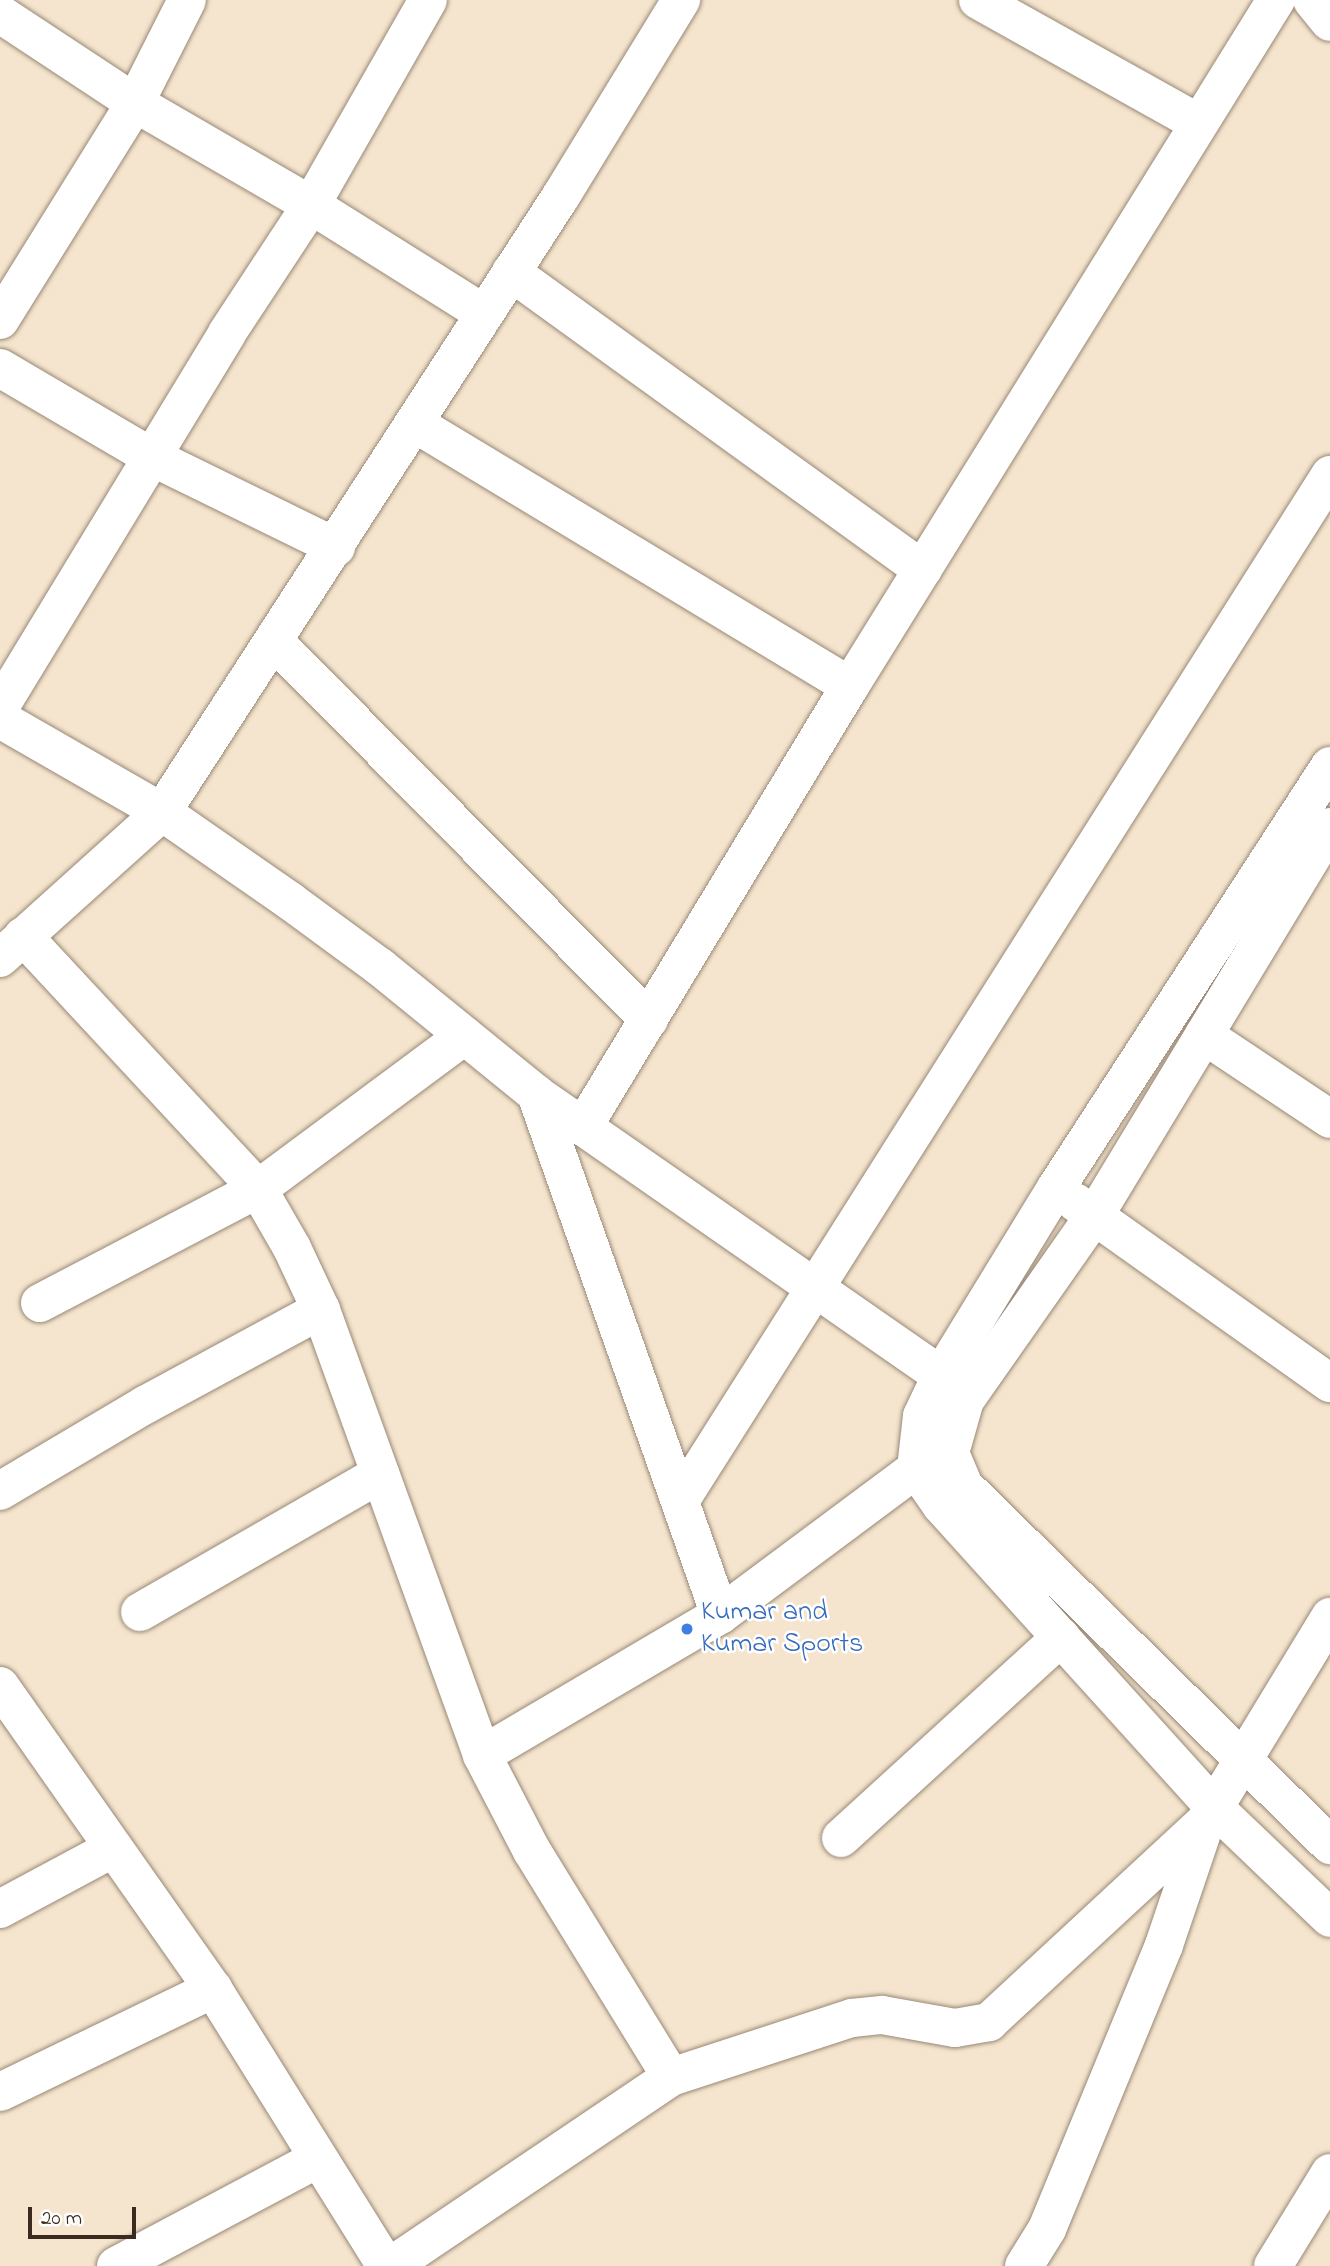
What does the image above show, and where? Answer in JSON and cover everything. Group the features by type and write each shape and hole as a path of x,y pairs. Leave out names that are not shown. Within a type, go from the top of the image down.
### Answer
{"street":[{"path":"0,320 135,103 187,0"},
{"path":"0,707 152,457 311,205 428,0"},
{"path":"671,2077 545,1874 482,1755 321,1310 258,1189 12,947 162,812 336,547 681,0"},
{"path":"978,0 1198,123"},
{"path":"583,1127 850,686 1276,0"},
{"path":"1312,0 1330,22"},
{"path":"0,14 135,103 311,205 483,313"},
{"path":"511,272 923,570"},
{"path":"0,368 152,457 336,547"},
{"path":"414,423 850,686"},
{"path":"680,1501 813,1286 1330,475"},
{"path":"274,641 649,1020"},
{"path":"0,719 162,812 380,967 536,1094 813,1286 953,1388"},
{"path":"1330,766 1056,1188 953,1388 933,1461 941,1505 1061,1637 1210,1814 1330,1919"},
{"path":"953,1388 1094,1216 1330,827"},
{"path":"1204,1035 1330,1119"},
{"path":"40,1303 258,1189 464,1036"},
{"path":"536,1094 720,1615"},
{"path":"1056,1188 1330,1383"},
{"path":"0,1491 145,1405 321,1310"},
{"path":"482,1755 720,1615 933,1461"},
{"path":"933,1461 964,1486 1242,1763 1330,1846"},
{"path":"140,1612 380,1474"},
{"path":"1024,2266 1047,2229 1164,1945 1210,1814 1330,1617"},
{"path":"841,1838 1061,1637"},
{"path":"0,1686 213,1989 317,2159 388,2266 671,2077 852,2018 882,2015 955,2028 989,2022 1210,1814"},
{"path":"0,1909 114,1848"},
{"path":"0,2092 213,1989"},
{"path":"116,2266 317,2159"},
{"path":"1273,2266 1330,2173"}],"place":[{"name":"Kumar and Kumar Sports","path":"687,1629"}]}
